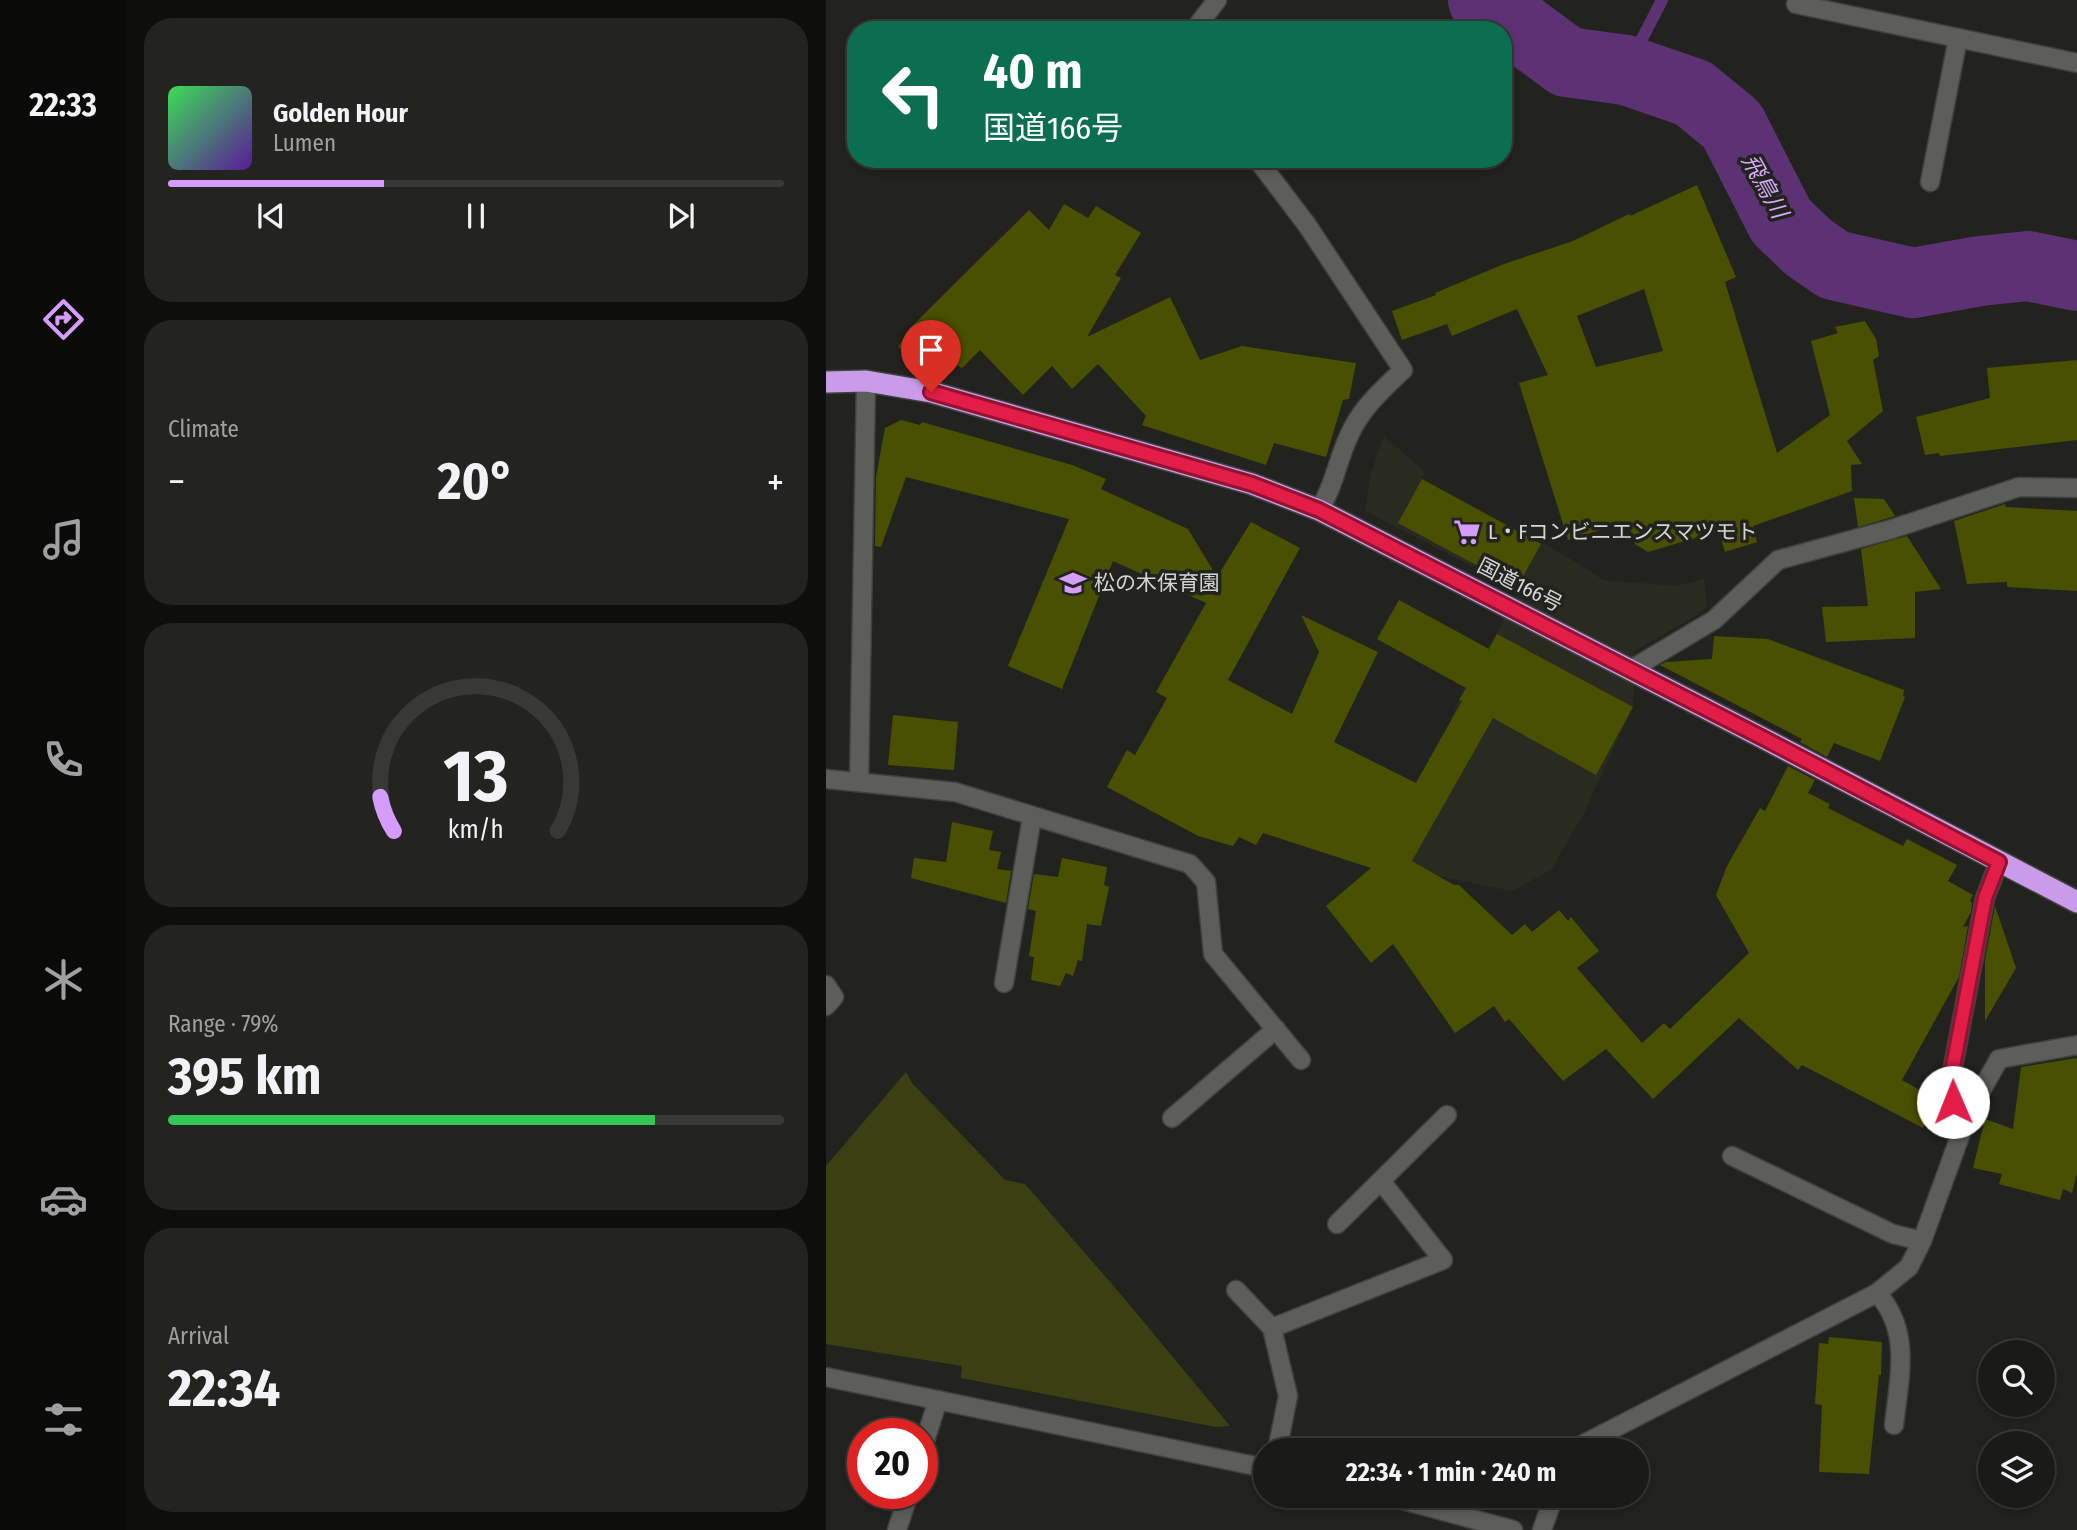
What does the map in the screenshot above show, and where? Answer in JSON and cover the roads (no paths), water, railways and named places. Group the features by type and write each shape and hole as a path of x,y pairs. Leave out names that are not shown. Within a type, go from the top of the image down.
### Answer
{"highway":[{"name":"国道166号","path":"826,382 866,381 931,392 1252,484 1319,510 2077,902"}],"street":[{"path":"1201,21 1217,0"},
{"path":"1796,4 2077,63"},
{"path":"1930,182 1958,38"},
{"path":"1264,168 1307,225 1403,370 1365,407 1347,438 1329,495 1319,510"},
{"path":"859,782 866,381"},
{"path":"1630,670 1714,620 1778,560 1892,529 2019,487 2077,488"},
{"path":"826,779 955,792 1189,864 1206,882 1213,954 1300,1060"},
{"path":"1004,983 1032,817"},
{"path":"1968,1114 1953,1102 1949,1088 1985,898 1999,862"},
{"path":"826,985 834,997 826,1006"},
{"path":"1172,1118 1276,1029"},
{"path":"1595,1438 1877,1293 1909,1267 1922,1241 1968,1114 1999,1059 2077,1045"},
{"path":"1337,1224 1447,1115"},
{"path":"1732,1157 1893,1234 1922,1241"},
{"path":"1272,1328 1443,1260 1381,1181"},
{"path":"1236,1290 1272,1328 1287,1396 1279,1438"},
{"path":"1877,1293 1888,1305 1901,1340 1902,1358 1894,1425"},
{"path":"826,1377 1253,1466"},
{"path":"932,1418 938,1400"},
{"path":"1432,1508 1513,1530"},
{"path":"1542,1530 1550,1508"},
{"path":"897,1530 904,1509"}],"waterway":[{"name":"飛鳥川","path":"1483,0 1511,21"},
{"path":"1626,70 1662,0"},
{"name":"飛鳥川","path":"1512,21 1567,62 1626,70 1693,93 1732,125 1781,221 1808,247 1834,265 1913,283 2028,266 2077,276"}],"place":[{"name":"L・Fコンビニエンスマツモト","path":"1467,532"},
{"name":"松の木保育園","path":"1073,583"}]}
